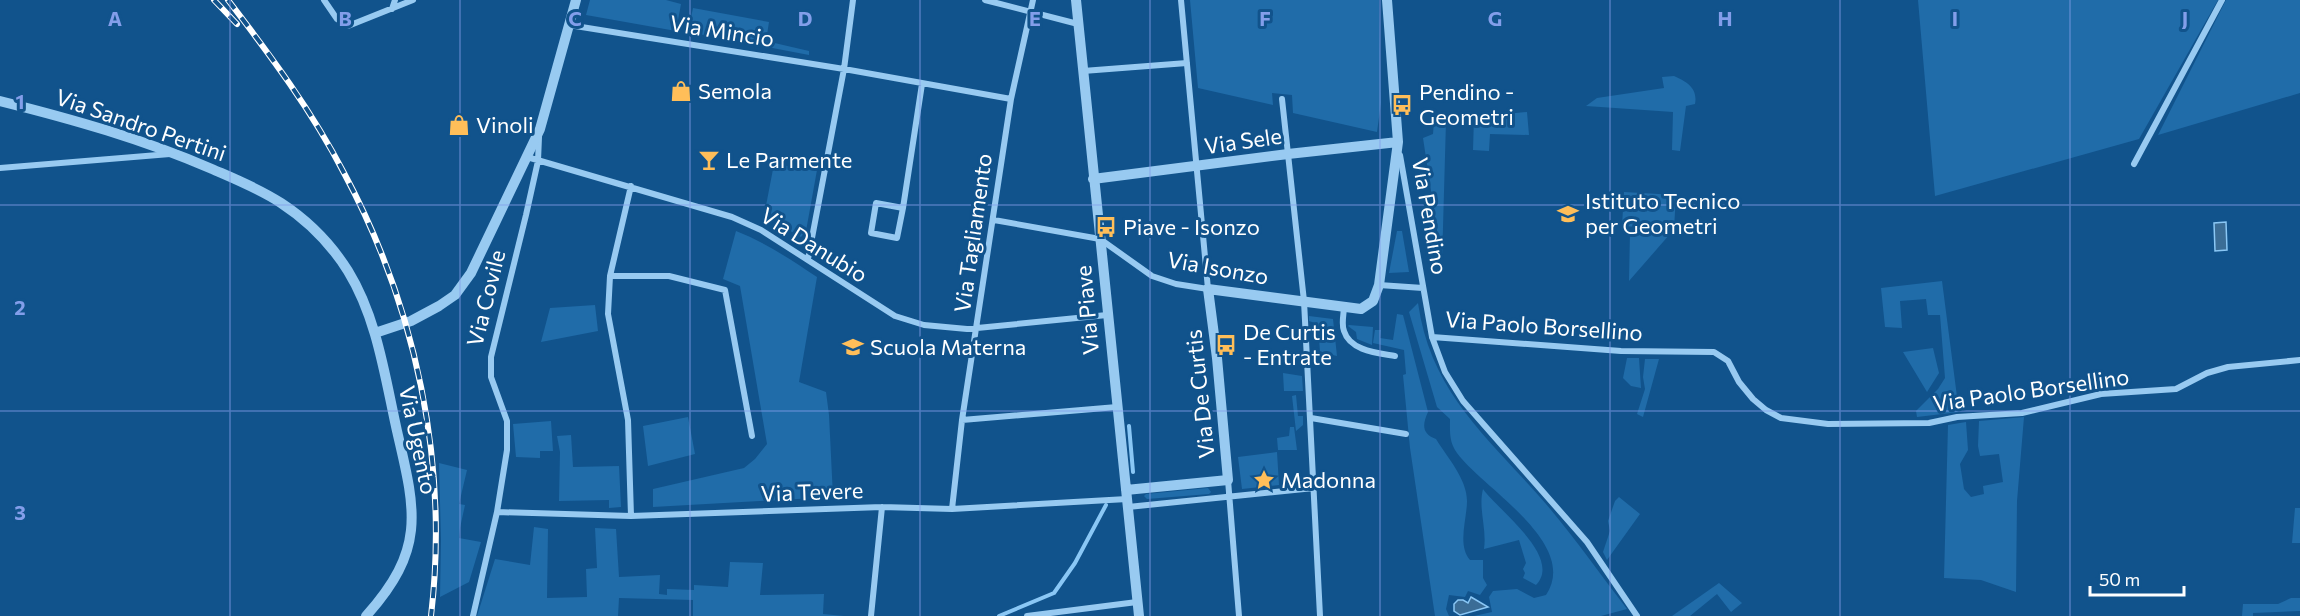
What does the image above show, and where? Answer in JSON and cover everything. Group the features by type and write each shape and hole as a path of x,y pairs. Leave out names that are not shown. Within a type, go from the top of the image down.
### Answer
{"street":[{"path":"324,0 337,19 348,26 413,0"},
{"path":"392,9 395,0"},
{"name":"Via Covile","path":"375,333 426,314 447,301 463,286 540,129 576,0"},
{"path":"808,259 844,69 853,0"},
{"path":"984,0 1078,24"},
{"name":"Via Tagliamento","path":"952,509 962,420 1011,99 1033,0"},
{"name":"Via Piave","path":"1076,0 1139,616"},
{"path":"1181,0 1208,289"},
{"name":"Via Pendino","path":"1379,285 1423,288 1398,142 1387,0"},
{"path":"2134,164 2222,0"},
{"name":"Via Mincio","path":"568,24 1011,99"},
{"path":"1083,71 1187,63"},
{"path":"903,208 876,203 871,232 897,238 903,208 922,84"},
{"path":"1282,99 1304,301 1320,614"},
{"name":"Via Sandro Pertini","path":"0,101 73,119 176,153 282,203 312,228 338,256 349,273 375,333"},
{"name":"Via Covile","path":"473,616 497,512 507,450 507,421 491,377 491,357 538,161 540,129"},
{"name":"Via Pendino","path":"1373,301 1379,285 1398,142"},
{"name":"Via Sele","path":"1093,179 1398,142"},
{"path":"0,168 176,153"},
{"name":"Via Danubio","path":"527,157 732,217 761,230 895,316 924,325 967,328 1107,315"},
{"path":"631,186 610,276 608,314 628,420 631,516"},
{"name":"Via Isonzo","path":"994,220 1100,239 1152,276 1176,284 1361,309 1373,301"},
{"path":"610,276 669,276 725,290 752,436"},
{"path":"1423,288 1432,337 1445,372 1463,401 1587,542 1637,616"},
{"name":"Via De Curtis","path":"1208,289 1217,358 1239,616"},
{"path":"1344,306 1344,333 1349,340 1358,346 1395,356"},
{"name":"Via Ugento","path":"366,616 389,589 397,574 409,542 413,511 409,479 375,333"},
{"name":"Via Paolo Borsellino","path":"1432,337 1622,351 1714,352 1728,361 1746,390 1766,410 1781,418 1828,424 1929,423 1957,417 2022,413 2101,394 2176,389 2207,373 2228,367 2300,360"},
{"path":"962,420 1117,407"},
{"path":"1311,418 1406,434"},
{"path":"1127,499 1228,480"},
{"name":"Via Tevere","path":"497,512 631,516 882,507 952,509 1229,496 1314,488"},
{"path":"871,616 882,507"},
{"path":"1027,616 1137,602"}],"shaded area":[{"path":"590,0 666,0 681,4 676,31 586,15"},
{"path":"1190,0 1379,0 1381,103 1377,132 1293,113 1292,95 1272,93 1273,105 1198,88"},
{"path":"1918,0 2218,0 2139,139 1935,196"},
{"path":"2226,0 2300,0 2300,93 2158,135"},
{"path":"693,8 769,22 766,41 809,51 809,55 688,32"},
{"path":"1674,76 1690,86 1695,94 1695,104 1686,106 1680,151 1672,150 1673,112 1586,106 1597,98 1664,88 1662,77"},
{"path":"1527,112 1529,135 1490,134 1489,151 1473,150 1474,117"},
{"path":"1434,121 1446,121 1442,263 1423,138 1433,134"},
{"path":"774,164 817,170 806,231 801,237 764,216"},
{"path":"1624,192 1676,195 1674,229 1622,226"},
{"path":"2226,222 2227,250 2215,251 2214,223"},
{"path":"736,231 768,246 817,277 799,382 826,392 833,497 653,507 653,489 744,468 767,444 740,286 723,279"},
{"path":"1397,231 1402,231 1409,272 1389,273"},
{"path":"1630,232 1670,234 1629,281"},
{"path":"1942,281 1959,412 1917,417 1916,411 1938,389 1945,378 1940,315 1928,315 1926,299 1900,301 1902,328 1885,327 1881,288"},
{"path":"1418,303 1425,335 1435,364 1449,389 1484,435 1557,517 1627,609 1601,616 1474,616 1492,612 1489,597 1493,591 1517,589 1534,598 1546,595 1553,575 1550,555 1539,535 1522,516 1455,450 1451,439 1450,419 1437,407 1409,312"},
{"path":"595,305 598,331 541,342 550,308"},
{"path":"1397,314 1403,315 1428,412 1424,428 1431,437 1436,439 1464,485 1467,508 1463,539 1466,554 1470,560 1483,560 1483,578 1487,585 1480,595 1468,591 1465,597 1449,595 1446,609 1449,616 1435,616 1410,448 1403,375 1406,374 1404,350 1373,343 1375,330 1381,330 1380,338 1393,340"},
{"path":"1309,316 1333,319 1337,356 1320,352 1318,324 1309,321"},
{"path":"1349,325 1373,327 1372,345 1357,339 1356,332"},
{"path":"1933,348 1939,373 1927,392 1903,352"},
{"path":"1627,358 1639,358 1641,388 1631,386 1623,378"},
{"path":"1645,359 1659,359 1643,417 1637,414 1645,389 1643,377"},
{"path":"1283,373 1302,376 1303,391 1284,391"},
{"path":"1296,395 1298,416 1303,416 1303,425 1296,431 1292,396"},
{"path":"688,417 695,454 648,466 643,426"},
{"path":"2024,417 2017,501 2016,592 1981,580 1944,578 1948,425 1966,422 1968,450 1960,464 1964,489 1971,497 1984,494 1983,486 2003,482 1999,454 1980,456 1979,421"},
{"path":"551,421 553,451 540,451 540,458 516,457 513,424"},
{"path":"1290,427 1294,427 1297,450 1278,450 1277,438 1289,436"},
{"path":"571,435 573,467 619,466 621,507 609,508 609,500 559,501 560,452 557,436"},
{"path":"1277,452 1279,485 1242,489 1238,457"},
{"path":"439,463 467,470 459,504 465,505 459,538 481,542 469,582 440,597 441,540"},
{"path":"1208,488 1211,492 1209,494 1147,499 1144,496 1146,494"},
{"path":"1483,489 1535,548 1541,561 1542,574 1536,585 1523,578 1526,563 1519,540 1484,549 1481,504"},
{"path":"1619,497 1640,514 1607,560 1603,552 1610,531 1608,521 1615,501"},
{"path":"2295,508 2300,508 2300,543 2292,543"},
{"path":"534,527 548,529 547,598 587,597 586,569 597,568 595,528 616,529 619,577 660,575 659,594 667,595 667,589 694,590 694,585 728,587 730,562 763,563 760,595 824,594 823,614 844,616 693,616 693,600 619,598 618,616 477,616 495,559 530,565"},
{"path":"1719,583 1742,603 1731,612 1717,594 1690,616 1672,616"},
{"path":"1471,597 1488,607 1460,615 1454,611 1454,604 1458,600 1468,603"},
{"path":"2291,598 2300,598 2300,611 2253,613 2253,616 2242,616 2243,604 2278,604"}],"waterway":[{"path":"1129,426 1133,472"},
{"path":"999,616 1054,593 1075,563 1106,505"}],"railway":[{"path":"214,0 237,24"},
{"path":"228,0 290,84 332,150 369,224 390,277 408,332 421,388 430,444 435,502 435,559 431,616"}],"place":[{"name":"Semola","path":"681,91"},
{"name":"Pendino - Geometri","path":"1402,105"},
{"name":"Vinoli","path":"459,125"},
{"name":"Le Parmente","path":"709,160"},
{"name":"Istituto Tecnico per Geometri","path":"1568,214"},
{"name":"Piave - Isonzo","path":"1106,227"},
{"name":"De Curtis - Entrate","path":"1226,345"},
{"name":"Scuola Materna","path":"853,347"},
{"name":"Madonna","path":"1264,480"}]}
